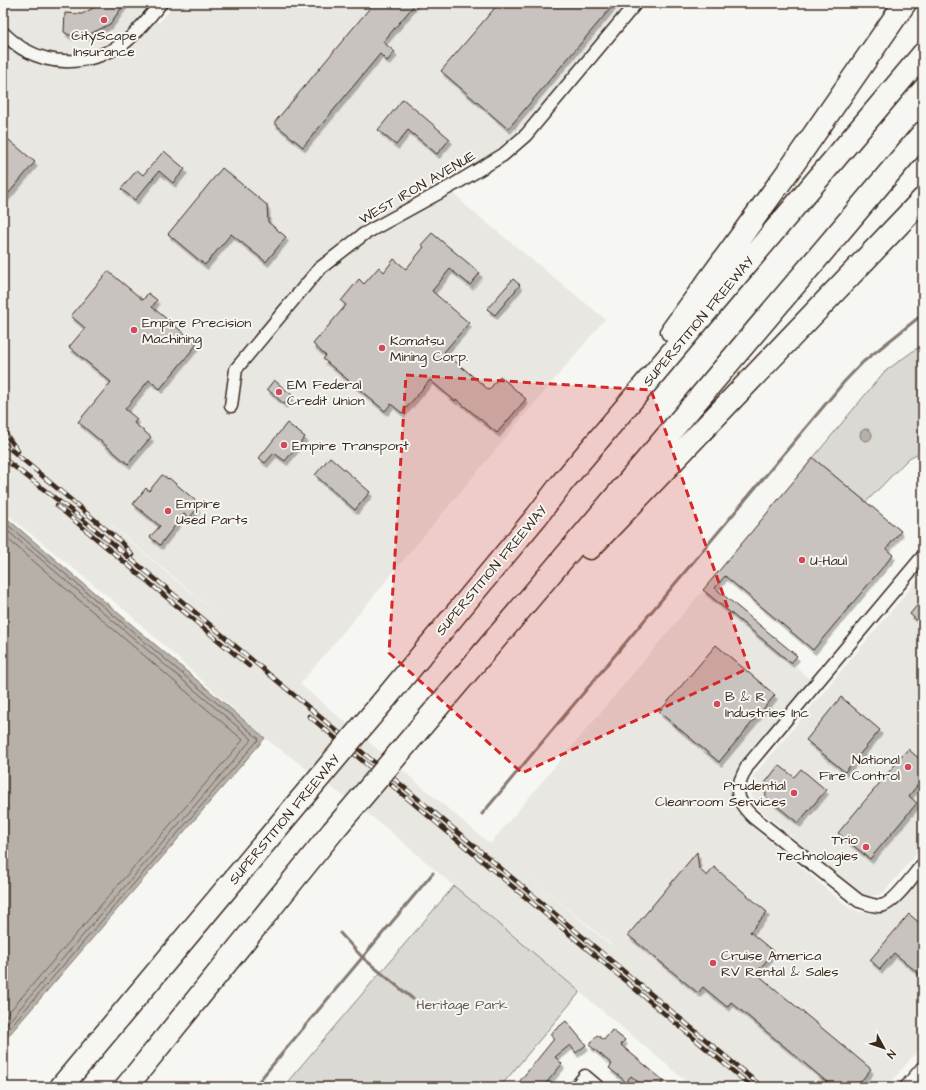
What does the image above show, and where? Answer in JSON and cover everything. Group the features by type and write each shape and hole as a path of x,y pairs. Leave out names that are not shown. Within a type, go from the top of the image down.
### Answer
{"highway":[{"path":"562,483 792,166 905,3"},
{"name":"SUPERSTITION FREEWAY","path":"61,1087 537,516 562,483 923,54"},
{"path":"126,1087 333,831 923,133"},
{"path":"415,734 681,451 923,199"},
{"path":"44,1087 213,904"}],"street":[{"path":"3,33 24,50 49,60 74,62 97,57 125,43 161,3"},
{"name":"WEST IRON AVENUE","path":"231,406 236,369 319,269 364,234 455,184 503,155 526,135 636,3"},
{"path":"923,556 748,765 741,777 737,792 743,807 753,817 824,875 859,901 870,905 883,906 895,898 923,864"},
{"path":"906,1087 923,1067"},
{"path":"576,1087 585,1076 598,1087"}],"highlighted area":[{"path":"406,375 651,390 749,668 522,773 389,653"}],"shaded area":[{"path":"3,3 152,3 145,12 159,23 176,3 627,3 535,113 510,139 493,152 448,179 455,194 466,206 605,319 300,684 490,844 703,590 811,680 738,767 733,796 735,804 742,815 753,827 848,907 860,912 880,913 891,909 901,901 923,874 923,1044 887,1087 693,1087 485,912 436,907 454,886 384,826 265,738 127,612 3,511","holes":["112,525 216,613 173,578","528,876 611,944 609,944"]},
{"path":"923,573 923,846 885,891 879,895 867,896 857,891 762,812 752,801 751,782 754,775"}],"green space":[{"path":"923,344 923,451 909,458 866,502 813,458 884,372"},
{"name":"Heritage Park","path":"454,886 580,992 500,1087 283,1087"}],"water":[{"path":"864,429 868,429 872,435 868,441 864,441 860,437 860,433"},
{"path":"3,515 265,738 3,1042"}],"building":[{"path":"98,3 125,3 110,24 86,36 69,35 64,32 65,13 82,14 95,7"},
{"path":"374,3 416,3 383,42 395,52 387,61 380,54 303,147 274,123"},
{"path":"499,3 615,3 508,129 441,71"},
{"path":"403,99 450,139 437,154 408,130 396,145 378,130"},
{"path":"3,135 35,162 3,200"},
{"path":"164,151 185,169 173,183 159,171 135,200 121,189 137,170 143,175"},
{"path":"222,168 267,205 268,222 286,237 266,262 231,234 205,265 168,234"},
{"name":"Komatsu Mining Corp.","path":"432,233 480,273 470,285 450,269 432,291 469,323 444,352 489,390 500,376 526,399 497,433 456,399 455,401 430,380 402,413 391,404 385,411 323,359 326,356 313,344 346,305 341,301 359,279 364,284 379,267 384,272 394,259 406,269 424,247 421,245"},
{"path":"108,271 143,300 148,293 157,300 152,307 197,344 160,389 149,380 125,409 137,419 134,423 151,437 128,464 78,422 111,382 69,347 85,328 71,316"},
{"path":"513,279 520,285 495,315 487,309"},
{"name":"EM Federal Credit Union","path":"274,380 292,395 284,404 267,389"},
{"name":"Empire Transport","path":"287,423 305,437 285,461 274,453 265,463 259,458"},
{"path":"330,457 370,492 355,510 315,475"},
{"path":"813,458 901,531 886,549 893,555 813,650 725,576 715,588 797,656 791,663 703,590"},
{"name":"Empire Used Parts","path":"162,475 168,479 169,478 196,501 194,504 198,508 189,518 184,514 160,545 150,537 160,526 133,504 146,488 149,491"},
{"path":"923,598 923,626 910,614"},
{"name":"B & R Industries Inc","path":"716,645 775,695 719,762 659,712"},
{"path":"841,697 880,730 845,772 806,740"},
{"path":"908,749 923,762 923,778 909,796 917,803 870,859 838,833"},
{"name":"Prudential Cleanroom Services","path":"779,765 794,777 801,769 826,790 798,823 766,797 765,783"},
{"name":"Cruise America RV Rental & Sales","path":"697,852 699,869 707,876 714,867 767,912 750,932 774,952 756,973 871,1069 856,1087 833,1087 731,1002 727,1007 703,987 698,993 628,935"},
{"path":"909,914 923,926 923,977 894,953 880,969 870,960"},
{"path":"566,1021 586,1045 576,1053 570,1045 555,1057 562,1064 543,1087 515,1087 554,1039 550,1034"},
{"path":"612,1030 625,1040 621,1045 664,1081 658,1087 644,1087 631,1076 626,1082 609,1068 612,1064 589,1045 597,1035 604,1040"}],"waterway":[{"path":"482,814 844,382 863,362 923,314"},
{"path":"254,1087 433,873"},
{"path":"340,933 363,958 413,999"}],"railway":[{"path":"3,430 18,451"},
{"path":"3,443 120,541 132,555"},
{"path":"3,458 81,518 165,587 762,1087"},
{"path":"57,506 249,666"},
{"path":"309,716 752,1087"}],"place":[{"name":"CityScape Insurance","path":"104,20"},
{"name":"Empire Precision Machining","path":"134,330"},
{"name":"Komatsu Mining Corp.","path":"382,348"},
{"name":"EM Federal Credit Union","path":"279,392"},
{"name":"Empire Transport","path":"284,445"},
{"name":"Empire Used Parts","path":"168,511"},
{"name":"U-Haul","path":"802,560"},
{"name":"B & R Industries Inc","path":"717,704"},
{"name":"National Fire Control","path":"908,767"},
{"name":"Prudential Cleanroom Services","path":"794,793"},
{"name":"Trio Technologies","path":"866,847"},
{"name":"Cruise America RV Rental & Sales","path":"713,963"}]}
